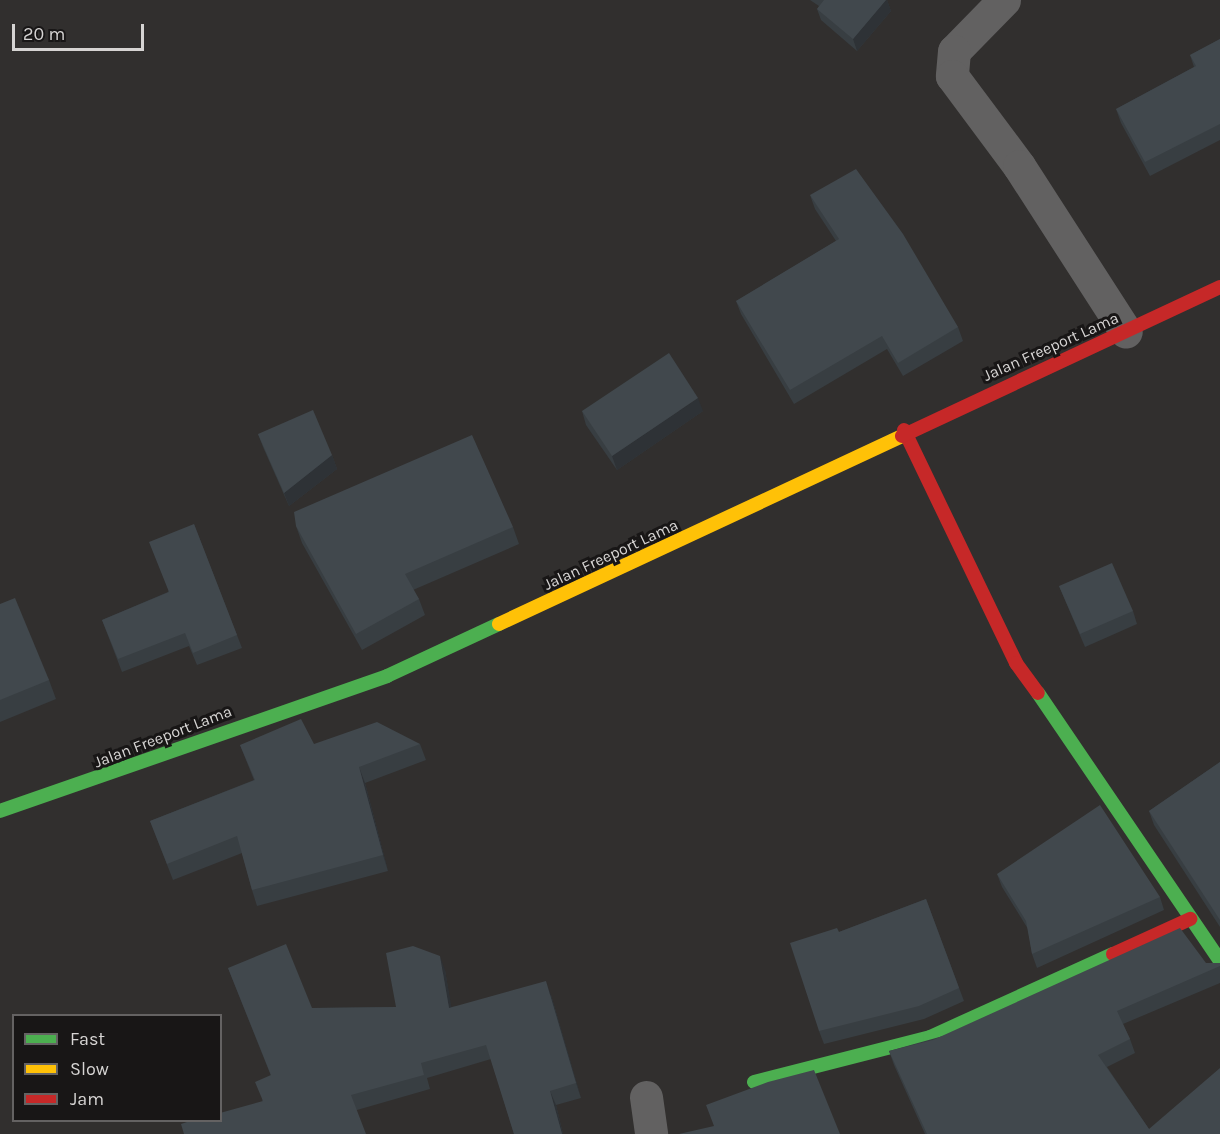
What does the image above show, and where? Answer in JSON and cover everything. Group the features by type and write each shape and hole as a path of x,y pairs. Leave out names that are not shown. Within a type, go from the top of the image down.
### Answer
{"street":[{"path":"1004,0 950,62 967,100 1019,166 1126,332"},
{"name":"Jalan Freeport Lama","path":"0,811 387,676 614,573 904,430 1126,332 1220,287"},
{"path":"904,430 1016,663 1116,801 1190,919 1220,961"},
{"path":"754,1082 930,1037 1190,919"},
{"path":"646,1097 651,1134"}],"building":[{"path":"824,0 886,0 853,39 817,9"},
{"path":"1220,39 1220,124 1145,162 1116,109 1196,66 1190,55"},
{"path":"856,169 903,234 958,327 898,363 882,336 790,390 736,301 839,239 810,195"},
{"path":"669,353 698,398 612,456 582,411"},
{"path":"313,410 332,455 284,493 258,434"},
{"path":"472,435 513,527 405,574 419,599 356,634 296,526 294,512"},
{"path":"194,524 237,635 193,653 185,633 118,659 102,620 169,592 149,542"},
{"path":"1112,563 1133,611 1080,634 1059,586"},
{"path":"15,598 49,680 0,700 0,604"},
{"path":"301,719 314,744 377,722 420,744 359,767 383,855 252,890 237,836 167,864 150,821 255,780 240,745"},
{"path":"1220,762 1220,920 1149,811"},
{"path":"1100,805 1160,897 1032,954 1026,921 997,874"},
{"path":"926,899 959,988 919,1006 819,1031 790,943 837,928 839,932"},
{"path":"1180,928 1206,963 1220,963 1220,966 1117,1011 1130,1039 1098,1055 1149,1129 1220,1068 1220,1134 927,1134 889,1051 933,1040"},
{"path":"286,944 312,1008 396,1007 386,953 413,946 440,956 449,1008 546,981 576,1083 550,1091 562,1134 514,1134 486,1045 421,1063 424,1075 351,1095 366,1134 184,1134 181,1124 222,1122 222,1112 263,1101 255,1082 271,1075 228,968"},
{"path":"814,1070 840,1134 679,1134 714,1126 706,1105 768,1082"}],"traffic: fast":[{"path":"0,811 387,676 499,624"},
{"path":"1038,693 1220,961"},
{"path":"754,1082 930,1037 1113,954"}],"traffic: slow":[{"path":"499,624 902,436"}],"traffic: jam":[{"path":"902,436 1220,287"},
{"path":"904,430 1016,663 1038,693"},
{"path":"1113,954 1190,919"}]}
